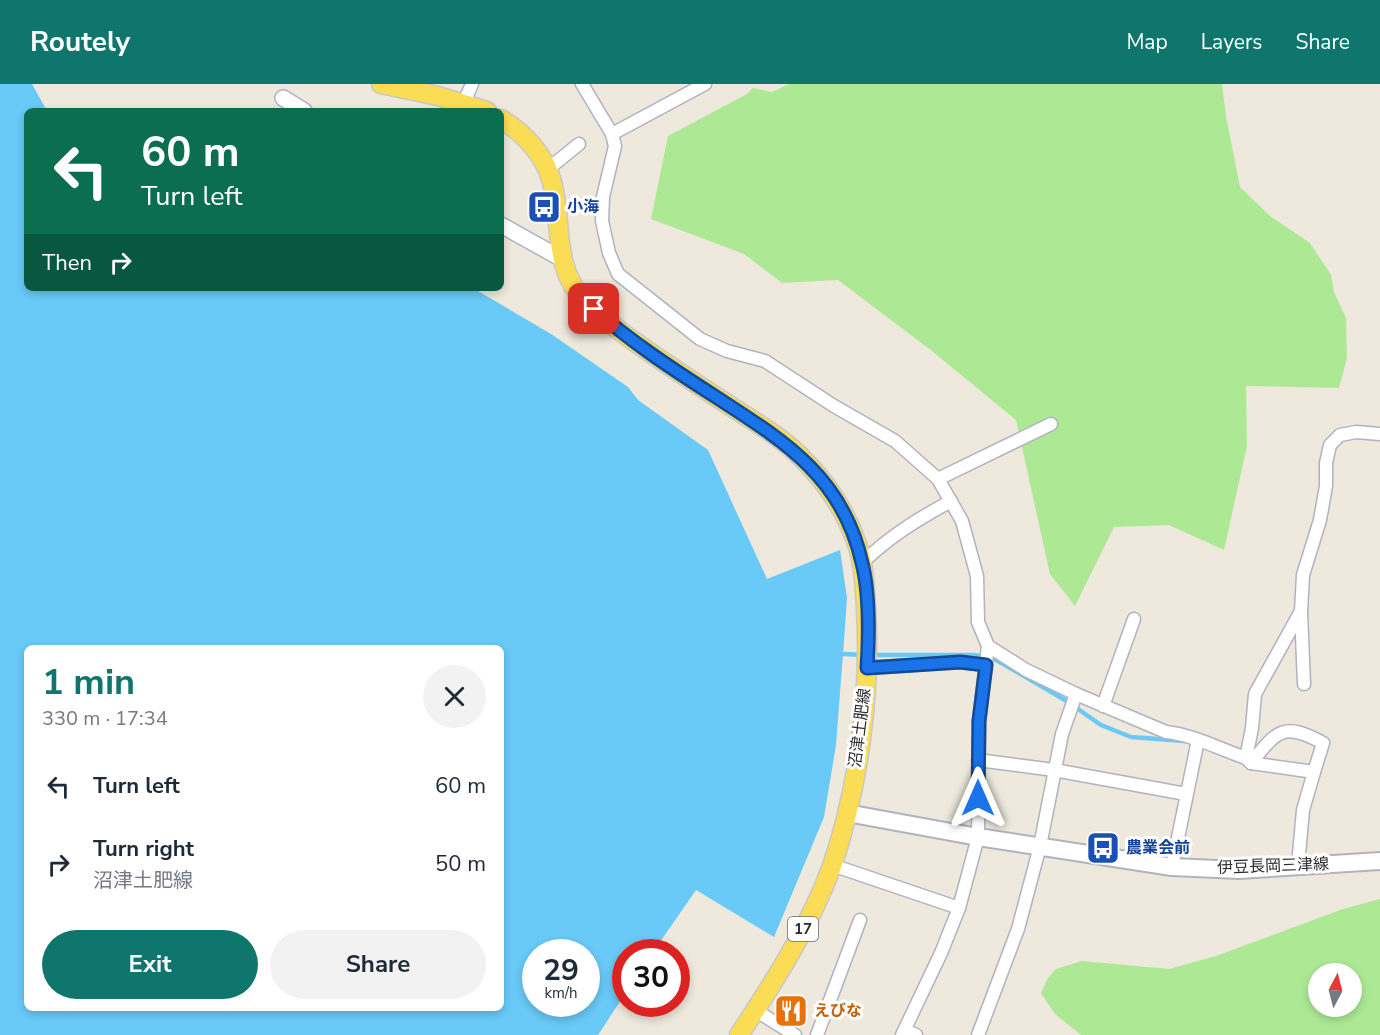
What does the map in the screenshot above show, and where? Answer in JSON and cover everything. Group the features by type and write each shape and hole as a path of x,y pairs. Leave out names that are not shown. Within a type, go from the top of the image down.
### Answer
{"main road":[{"path":"381,84 464,102 479,108"},
{"name":"沼津土肥線","path":"504,121 527,139 548,169 553,183 562,259 572,284 584,301 659,360 776,436 799,454 832,494 857,543 862,563 868,644 859,748 847,813 832,866 817,902 782,967 739,1035"},
{"name":"伊豆長岡三津線","path":"847,813 978,837 1172,867 1239,870 1380,861"}],"street":[{"path":"464,102 472,84"},
{"path":"612,134 705,84"},
{"path":"587,86 612,134 615,146 603,197 602,221 609,253 618,274 700,339 727,351 765,361 834,406 895,441 938,480 962,521 977,576 978,622 988,646 979,721 978,837 959,908 908,1033"},
{"path":"283,98 299,108"},
{"path":"548,169 579,144"},
{"path":"504,227 562,259"},
{"path":"938,480 1051,424"},
{"path":"1304,684 1301,611 1303,575 1320,520 1330,445 1340,435 1356,432 1380,434"},
{"path":"862,563 893,536 916,520 951,501"},
{"path":"1249,760 1255,694 1301,611"},
{"path":"1103,706 1134,619"},
{"path":"988,646 1026,670 1166,732 1182,734 1249,760 1314,772"},
{"path":"867,668 960,662 986,665"},
{"path":"978,1035 1018,929 1040,846 1062,734 1076,694"},
{"path":"1249,760 1279,733 1295,730 1323,743 1303,810 1298,866"},
{"path":"1172,867 1198,740"},
{"path":"978,760 1054,770 1186,794"},
{"path":"832,866 959,908"},
{"path":"817,1035 860,920"},
{"path":"755,1010 795,1035"}],"green space":[{"path":"789,84 1222,84 1240,187 1270,216 1310,243 1331,275 1334,292 1346,318 1347,358 1339,388 1246,386 1247,446 1224,550 1169,525 1114,527 1075,606 1050,574 1016,420 932,351 838,280 782,283 744,254 651,219 668,136 747,94 753,88 772,92"},
{"path":"1380,899 1380,1035 1081,1035 1055,1014 1041,993 1048,978 1056,969 1082,961 1169,969 1216,956 1343,909"}],"water":[{"path":"0,84 32,84 45,108 24,108 24,291 478,291 551,334 628,387 638,400 708,450 767,579 840,550 847,598 836,745 824,817 774,937 696,890 662,939 612,939 612,1014 598,1035 0,1035"}],"waterway":[{"path":"844,654 863,655"},
{"path":"872,655 974,655 993,658 1065,700 1101,725 1131,737 1184,741"}],"place":[{"name":"小海","path":"544,207"},
{"name":"農業会前","path":"1103,848"},
{"name":"えびな","path":"791,1011"}],"route":[{"path":"594,309 659,360 776,436 799,454 823,482 846,518 857,543 865,575 867,668 960,662 986,665 979,721 978,798"}]}
